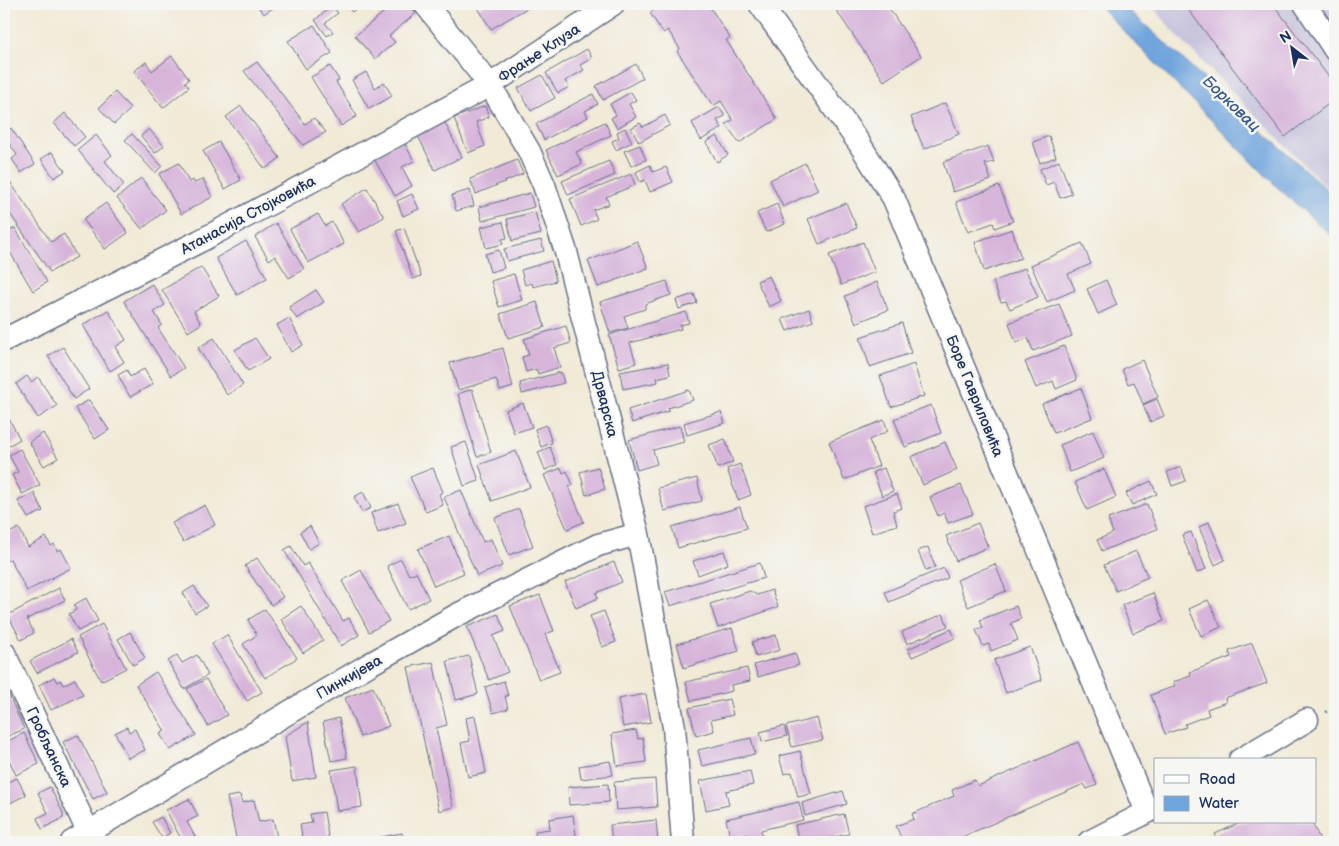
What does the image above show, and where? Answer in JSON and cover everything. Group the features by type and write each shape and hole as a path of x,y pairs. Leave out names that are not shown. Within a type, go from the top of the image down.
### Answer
{"street":[{"name":"Дрварска","path":"425,4 490,85 529,151 544,184 566,252 638,534 674,727 683,842"},
{"name":"Фрање Клуза","path":"490,85 613,4"},
{"name":"Боре Гавриловића","path":"760,4 859,143 894,199 1151,810 1089,842"},
{"path":"1305,4 1335,50"},
{"name":"Атанасија Стојковића","path":"4,340 200,241 490,85"},
{"name":"Пинкијева","path":"84,839 345,679 458,615 598,545 638,534"},
{"name":"Гробљанска","path":"4,653 84,839"},
{"path":"1243,758 1307,720"}],"shaded area":[{"path":"1150,4 1335,4 1335,196 1181,40"}],"water":[{"path":"1097,4 1122,4 1335,197 1335,239 1275,185"}],"building":[{"path":"256,4 278,4 264,14"},
{"path":"344,4 361,4 352,12"},
{"path":"394,4 408,4 416,13 389,36 395,42 375,59 355,36"},
{"path":"486,4 534,4 491,29 478,8"},
{"path":"663,4 708,4 730,38 726,40 777,119 739,143 726,124 733,120 721,101 713,106 677,51 680,49 668,30 663,33 650,13"},
{"path":"832,4 886,4 921,56 884,81"},
{"path":"1184,4 1273,4 1335,85 1335,99 1285,137"},
{"path":"332,6 338,13 325,23 333,32 327,36 315,20"},
{"path":"314,25 332,53 306,69 288,41"},
{"path":"587,49 592,58 580,65 584,70 565,81 569,87 558,93 546,73"},
{"path":"172,56 189,79 185,82 189,87 163,108 134,71 146,62 152,71"},
{"path":"257,62 305,124 314,118 326,132 303,145 244,71"},
{"path":"636,64 643,78 603,100 596,86"},
{"path":"330,66 339,80 336,82 357,116 341,126 311,77"},
{"path":"366,72 375,88 384,82 392,96 369,109 352,80"},
{"path":"542,75 555,98 531,111 518,88"},
{"path":"115,92 131,109 114,124 99,108"},
{"path":"631,92 636,100 629,104 636,117 617,128 611,118 616,115 610,104"},
{"path":"593,94 598,104 585,111 588,117 544,140 536,124"},
{"path":"945,103 959,134 924,149 911,117"},
{"path":"241,106 280,158 265,169 226,117"},
{"path":"485,106 489,117 476,122 485,146 468,153 454,118"},
{"path":"719,107 725,116 717,120 722,128 701,140 692,123"},
{"path":"65,113 85,137 74,146 54,123"},
{"path":"665,115 670,125 639,142 631,128 640,123 643,127"},
{"path":"444,121 462,157 435,170 417,134"},
{"path":"605,122 611,135 576,152 582,164 558,175 546,150"},
{"path":"11,128 35,164 21,173 12,159 17,155 4,135"},
{"path":"625,128 632,142 616,150 612,141 619,138 617,132"},
{"path":"149,129 164,146 155,153 141,136"},
{"path":"132,134 162,166 155,173 125,140"},
{"path":"96,135 112,155 105,161 124,185 113,194 78,150"},
{"path":"717,136 728,155 717,162 706,142"},
{"path":"1049,136 1056,157 1040,163 1033,142"},
{"path":"403,140 414,161 402,167 412,186 395,196 373,157"},
{"path":"219,142 241,180 225,189 203,151"},
{"path":"640,145 646,160 631,166 624,151"},
{"path":"988,146 994,162 985,164 991,180 953,192 943,162"},
{"path":"52,152 65,171 54,178 41,159"},
{"path":"517,160 523,174 476,194 470,179"},
{"path":"609,161 615,175 568,195 562,181"},
{"path":"1059,161 1072,194 1060,198 1054,182 1046,185 1040,169"},
{"path":"179,163 189,182 193,180 195,183 203,179 212,197 181,214 159,174"},
{"path":"805,163 818,190 783,207 770,180"},
{"path":"650,165 653,172 666,167 673,182 650,192 645,180 640,182 636,172"},
{"path":"4,173 51,242 64,234 77,257 50,272 4,205"},
{"path":"631,174 635,185 606,197 609,204 593,210 597,219 581,226 570,199"},
{"path":"141,178 166,210 142,229 117,198"},
{"path":"999,186 1013,221 995,228 993,223 968,232 956,202"},
{"path":"367,188 384,217 359,232 341,204"},
{"path":"470,190 474,206 456,211 452,195"},
{"path":"530,193 534,207 482,221 479,207"},
{"path":"412,194 419,209 403,216 397,201"},
{"path":"106,203 128,233 105,249 83,219"},
{"path":"846,203 857,228 819,244 808,219"},
{"path":"777,204 785,224 766,232 757,213"},
{"path":"535,212 541,234 512,241 507,219"},
{"path":"318,214 325,226 332,222 344,244 308,263 290,229"},
{"path":"4,216 10,226 4,230"},
{"path":"503,222 507,238 502,239 503,244 486,248 481,227"},
{"path":"276,223 304,269 289,278 275,256 269,260 255,237"},
{"path":"15,228 47,282 33,291 4,242 4,234"},
{"path":"404,228 421,276 413,279 396,231"},
{"path":"1012,229 1021,258 984,271 975,242"},
{"path":"541,240 544,251 507,261 504,249"},
{"path":"246,241 267,278 237,295 216,258"},
{"path":"637,241 648,268 598,287 588,261"},
{"path":"863,242 875,272 841,285 829,255"},
{"path":"1082,243 1091,264 1068,274 1075,290 1047,302 1031,265"},
{"path":"499,250 504,268 490,272 485,254"},
{"path":"551,261 556,281 533,287 532,283 525,285 521,270"},
{"path":"201,267 219,296 194,311 201,324 188,332 162,290"},
{"path":"1025,268 1038,297 1010,309 1006,301 1001,302 993,282"},
{"path":"514,274 522,300 499,307 491,281"},
{"path":"769,276 781,301 769,307 757,281"},
{"path":"1106,280 1117,305 1098,314 1087,289"},
{"path":"667,281 671,295 645,304 645,309 624,316 628,328 610,333 600,302"},
{"path":"877,282 888,310 856,323 845,296"},
{"path":"152,284 165,305 154,312 162,325 158,328 184,368 171,376 124,301"},
{"path":"316,290 324,302 297,319 289,307"},
{"path":"694,294 697,303 679,309 676,300"},
{"path":"537,302 545,327 508,338 500,314"},
{"path":"1059,304 1072,336 1033,351 1028,338 1016,343 1009,323"},
{"path":"809,309 813,321 787,331 782,319"},
{"path":"108,310 126,340 115,347 124,362 110,371 83,325"},
{"path":"686,312 689,323 680,325 681,329 630,343 636,363 619,368 609,335"},
{"path":"289,318 303,345 291,352 277,325"},
{"path":"902,323 911,353 870,367 860,337"},
{"path":"566,326 571,343 554,348 560,367 538,374 536,369 526,372 522,357 529,355 524,339"},
{"path":"214,338 243,385 227,395 198,348"},
{"path":"255,338 269,359 248,371 235,350"},
{"path":"1064,346 1077,380 1056,389 1053,381 1036,388 1025,362"},
{"path":"63,347 89,389 74,399 48,356"},
{"path":"503,348 513,387 500,391 496,379 458,390 450,363"},
{"path":"1142,360 1158,397 1143,404 1134,382 1128,384 1122,369"},
{"path":"668,363 670,375 657,378 658,382 623,389 620,372"},
{"path":"914,364 924,396 891,407 880,376"},
{"path":"144,369 153,384 130,397 118,375 127,370 130,377"},
{"path":"561,372 564,383 522,394 520,383"},
{"path":"27,376 31,382 38,377 57,406 38,418 16,384"},
{"path":"1081,388 1092,418 1054,433 1042,404"},
{"path":"472,389 491,452 477,457 458,394"},
{"path":"689,390 693,400 668,408 669,411 632,423 628,410"},
{"path":"1157,399 1164,416 1150,422 1143,405"},
{"path":"89,400 109,430 95,439 75,408"},
{"path":"523,403 532,427 514,433 506,410"},
{"path":"931,405 941,433 905,447 894,419"},
{"path":"4,410 20,439 5,448 4,446"},
{"path":"721,412 725,423 687,435 684,423"},
{"path":"884,420 888,431 869,440 879,466 844,480 829,442"},
{"path":"546,425 552,443 541,447 535,429"},
{"path":"680,426 684,442 653,450 657,464 637,470 629,440"},
{"path":"1093,431 1104,458 1070,472 1060,445"},
{"path":"43,433 58,458 44,466 29,442"},
{"path":"725,439 733,462 718,468 709,445"},
{"path":"466,442 479,481 464,486 451,447"},
{"path":"945,442 957,470 923,485 911,457"},
{"path":"550,447 557,465 545,470 538,452"},
{"path":"20,449 40,485 22,494 12,475 18,472 9,455"},
{"path":"516,451 530,487 492,501 479,465"},
{"path":"740,464 751,495 738,500 727,469"},
{"path":"598,467 605,489 586,495 580,472"},
{"path":"1181,467 1186,481 1172,486 1167,472"},
{"path":"433,468 443,492 439,494 443,505 426,512 410,477"},
{"path":"561,468 563,473 567,471 573,485 569,487 584,522 567,529 544,475"},
{"path":"884,468 893,491 882,496 873,472"},
{"path":"1104,469 1116,497 1087,510 1075,482"},
{"path":"697,478 702,501 664,511 658,488"},
{"path":"1151,481 1157,494 1132,505 1126,493"},
{"path":"961,485 973,514 948,523 944,513 938,516 930,497"},
{"path":"461,490 483,542 491,539 502,566 477,576 444,497"},
{"path":"363,492 371,508 362,512 354,497"},
{"path":"34,493 43,511 28,518 18,501"},
{"path":"897,494 902,508 893,511 897,525 872,533 863,506"},
{"path":"398,503 406,523 378,533 371,513"},
{"path":"1147,504 1157,529 1102,551 1097,540 1113,533 1108,519"},
{"path":"205,505 215,525 183,542 172,523"},
{"path":"740,507 747,528 678,548 672,527"},
{"path":"519,509 533,546 509,555 495,518"},
{"path":"1209,522 1225,560 1215,565 1199,527"},
{"path":"978,523 988,547 956,561 946,536"},
{"path":"310,526 319,543 309,549 300,532"},
{"path":"19,528 28,547 46,537 51,546 54,544 57,551 61,549 71,568 27,591 10,559 4,562 4,536"},
{"path":"1191,532 1206,569 1197,573 1182,535"},
{"path":"449,536 464,573 434,586 418,549"},
{"path":"291,546 303,566 308,563 343,621 349,618 359,635 341,646 284,550"},
{"path":"928,547 935,567 926,571 918,551"},
{"path":"724,551 728,564 698,575 693,561"},
{"path":"1136,551 1148,577 1116,591 1104,565"},
{"path":"257,558 283,597 271,605 245,566"},
{"path":"401,559 409,575 416,572 429,599 408,609 387,566"},
{"path":"614,562 622,582 596,593 598,598 576,608 565,582"},
{"path":"760,563 764,578 670,606 665,592"},
{"path":"995,564 1006,591 968,607 957,580"},
{"path":"944,568 948,578 889,602 885,592"},
{"path":"361,570 389,621 369,632 342,581"},
{"path":"194,586 207,606 195,613 183,593"},
{"path":"59,588 65,600 27,619 34,633 21,640 8,615"},
{"path":"772,590 778,607 718,628 710,604 750,591 757,595"},
{"path":"1153,593 1164,621 1133,633 1122,605"},
{"path":"540,595 554,631 545,634 560,672 539,680 510,606"},
{"path":"86,598 98,621 78,631 69,614 76,610 74,605"},
{"path":"1208,600 1221,627 1201,636 1189,609"},
{"path":"301,606 323,640 303,653 281,619"},
{"path":"1016,606 1021,619 1011,623 1018,640 991,651 989,644 983,646 976,630 983,628 980,620"},
{"path":"265,609 297,658 265,678 243,644 257,635 248,620"},
{"path":"604,611 616,642 602,647 590,616"},
{"path":"498,614 505,631 493,636 508,672 489,680 467,627"},
{"path":"943,614 948,626 907,644 902,632"},
{"path":"102,624 126,668 101,681 78,637"},
{"path":"732,628 739,651 684,668 677,644"},
{"path":"951,629 955,638 912,657 908,649"},
{"path":"130,632 145,658 133,665 118,639"},
{"path":"227,635 262,692 247,701 212,644"},
{"path":"776,635 780,650 756,657 752,642"},
{"path":"71,639 78,652 37,673 30,661"},
{"path":"1252,643 1267,683 1225,698 1226,702 1207,709 1209,715 1185,724 1186,727 1165,734 1151,695 1175,686 1173,682 1191,676 1190,672 1231,657 1229,651"},
{"path":"1030,647 1042,680 1006,693 994,660"},
{"path":"795,653 799,665 758,677 754,665"},
{"path":"177,655 182,663 197,655 208,675 184,689 168,661"},
{"path":"469,656 478,694 456,700 447,661"},
{"path":"433,662 447,725 436,728 453,807 439,811 408,667"},
{"path":"747,668 750,681 731,685 732,691 691,701 686,682"},
{"path":"156,672 196,735 170,750 160,734 165,731 136,685"},
{"path":"54,677 57,682 60,680 63,685 75,679 83,695 51,710 39,685"},
{"path":"206,679 227,715 208,726 187,689"},
{"path":"504,681 508,696 505,696 508,709 493,713 485,687"},
{"path":"373,687 389,726 360,737 345,698"},
{"path":"8,693 24,729 4,738 4,695"},
{"path":"646,694 651,722 623,727 618,699"},
{"path":"729,699 733,715 711,720 714,731 696,736 689,708"},
{"path":"475,716 486,773 468,777 461,743 470,741 466,718"},
{"path":"339,718 347,758 331,761 323,722"},
{"path":"817,718 823,740 792,747 786,726"},
{"path":"308,722 316,777 292,781 285,736"},
{"path":"784,726 787,736 762,742 760,732"},
{"path":"127,727 129,732 135,729 145,750 128,758 115,733"},
{"path":"636,730 638,739 643,738 646,762 617,766 612,734"},
{"path":"24,733 39,764 16,775 4,749 4,743"},
{"path":"78,735 107,792 93,799 63,742"},
{"path":"751,738 755,754 702,766 698,750"},
{"path":"1078,742 1097,785 1087,789 1084,784 950,842 903,842 896,826 914,819 912,814 954,796 952,790 975,780 978,786"},
{"path":"800,751 811,794 798,797 792,772 784,774 779,756"},
{"path":"610,761 613,775 581,779 579,766"},
{"path":"357,766 362,807 337,811 331,770"},
{"path":"750,771 753,785 726,791 729,805 706,810 700,781"},
{"path":"4,772 8,782 17,778 26,795 4,806"},
{"path":"655,779 657,807 616,810 614,782"},
{"path":"608,784 609,802 569,805 568,787"},
{"path":"50,787 63,813 63,818 42,829 37,818 48,813 38,793"},
{"path":"843,791 847,804 805,816 802,803"},
{"path":"240,795 242,803 254,800 259,822 273,819 278,842 237,842 227,797"},
{"path":"189,799 198,816 187,822 198,842 175,842 181,839 166,810"},
{"path":"799,802 803,820 761,830 764,842 749,842 747,834 730,838 726,819"},
{"path":"324,812 329,842 303,842 300,825 312,823 310,814"},
{"path":"844,814 849,834 810,842 799,842 795,825"},
{"path":"573,815 577,842 529,842 536,840 535,831 550,829 549,819"},
{"path":"161,817 170,833 162,838 152,822"},
{"path":"656,820 658,842 612,842 610,825"},
{"path":"1238,824 1313,824 1321,842 1207,842 1217,838 1215,834"},
{"path":"402,833 404,842 377,842 376,838"},
{"path":"369,837 370,842 347,842 347,841"}],"water label":[{"name":"Борковац","path":"1232,103"}]}
